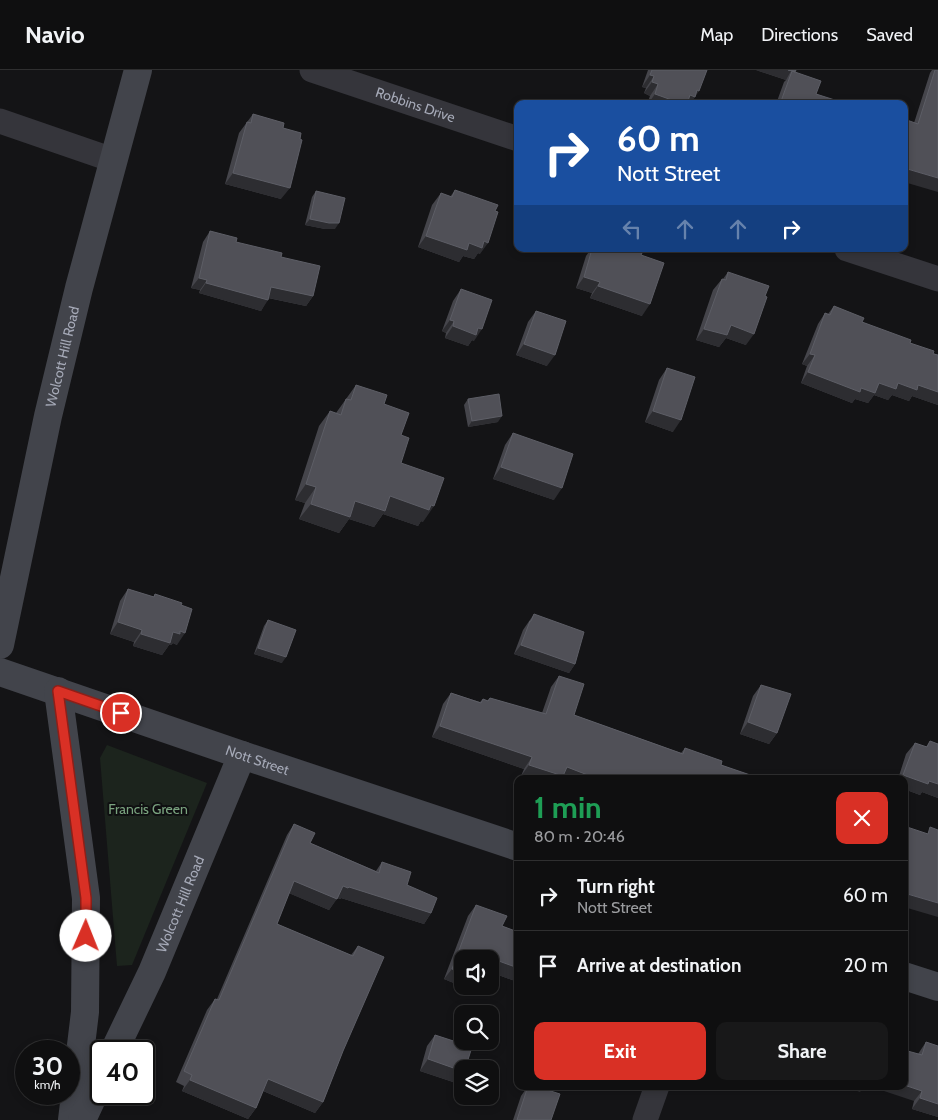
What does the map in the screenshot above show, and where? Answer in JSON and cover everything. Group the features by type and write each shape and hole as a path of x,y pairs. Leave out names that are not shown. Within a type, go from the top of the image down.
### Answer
{"street":[{"name":"Wolcott Hill Road","path":"0,645 48,416 79,288 138,70"},
{"name":"Robbins Drive","path":"312,70 514,138"},
{"path":"0,121 113,160"},
{"path":"857,252 938,279"},
{"name":"Nott Street","path":"0,672 242,755 514,845"},
{"path":"58,691 86,898 85,1012 72,1120"},
{"name":"Wolcott Hill Road","path":"119,1040 152,972 242,755"},
{"path":"908,977 938,988"},
{"path":"645,1120 656,1090"},
{"path":"82,1120 90,1103"}],"green space":[{"name":"Francis Green","path":"107,745 207,783 132,965 117,966 100,758"}],"building":[{"path":"652,70 707,70 699,91 697,90 695,97 690,95 688,100 672,100 655,94 658,84 652,82 654,76 650,75"},
{"path":"935,70 938,70 938,178 908,169 908,120 918,124"},
{"path":"792,71 821,81 816,94 835,100 781,100"},
{"path":"253,114 284,123 283,128 301,133 300,139 302,140 290,188 233,173 247,122 251,123"},
{"path":"455,190 498,205 495,211 498,212 488,243 484,241 482,248 469,243 467,250 426,236 441,193 452,197"},
{"path":"316,191 345,198 339,223 310,219"},
{"path":"210,231 237,238 236,242 282,253 281,257 320,266 313,296 271,287 268,300 206,283 207,280 199,278"},
{"path":"591,252 639,252 642,253 641,255 664,263 650,304 598,286 600,282 584,277"},
{"path":"728,272 769,286 754,334 731,325 727,335 704,329 722,279 726,280"},
{"path":"461,289 492,300 482,329 478,328 476,335 453,326 454,321 450,320"},
{"path":"834,306 864,318 862,322 911,340 910,343 934,351 933,354 938,355 938,392 918,385 917,390 898,383 896,389 879,383 875,393 861,388 860,392 808,372 815,355 810,354 825,313 830,315"},
{"path":"536,311 566,321 555,355 524,344"},
{"path":"667,368 695,377 681,420 653,411"},
{"path":"356,385 387,395 384,404 409,413 401,435 409,438 401,463 444,478 434,506 431,505 429,510 390,496 385,511 355,501 350,517 311,504 316,487 306,484 330,411 341,415 346,399 351,400"},
{"path":"499,394 502,416 472,421 468,399"},
{"path":"513,433 573,454 562,488 501,467"},
{"path":"128,589 154,597 155,594 182,603 181,605 192,609 185,633 180,631 180,634 173,632 170,643 141,634 142,630 118,622"},
{"path":"534,614 584,632 575,664 521,645"},
{"path":"268,620 296,630 286,657 258,648"},
{"path":"559,676 584,684 574,715 683,754 685,748 722,761 721,765 750,775 588,775 567,767 563,775 560,775 529,765 532,757 440,726 451,693 481,703 483,699 488,701 490,698 546,714"},
{"path":"761,685 791,694 777,733 748,722"},
{"path":"930,741 938,744 938,784 929,781 928,784 908,777 908,775 903,775 915,743 927,747"},
{"path":"294,824 315,833 310,843 379,873 382,862 411,872 407,885 437,898 431,913 343,886 337,899 294,881 277,924 353,956 358,946 384,957 323,1102 268,1079 256,1108 190,1080 192,1075 184,1071 215,999 219,1000"},
{"path":"908,827 928,834 930,827 938,830 938,903 908,894"},
{"path":"476,905 507,916 502,926 514,930 514,967 499,961 499,950 459,950"},
{"path":"435,1035 454,1041 454,1050 471,1050 468,1060 454,1060 454,1068 428,1059"},
{"path":"926,1042 938,1046 938,1104 920,1098 922,1091 908,1086 908,1051 922,1055"},
{"path":"527,1090 548,1090 560,1094 551,1120 517,1120"}],"route":[{"path":"86,936 86,898 58,691 121,713"}]}
